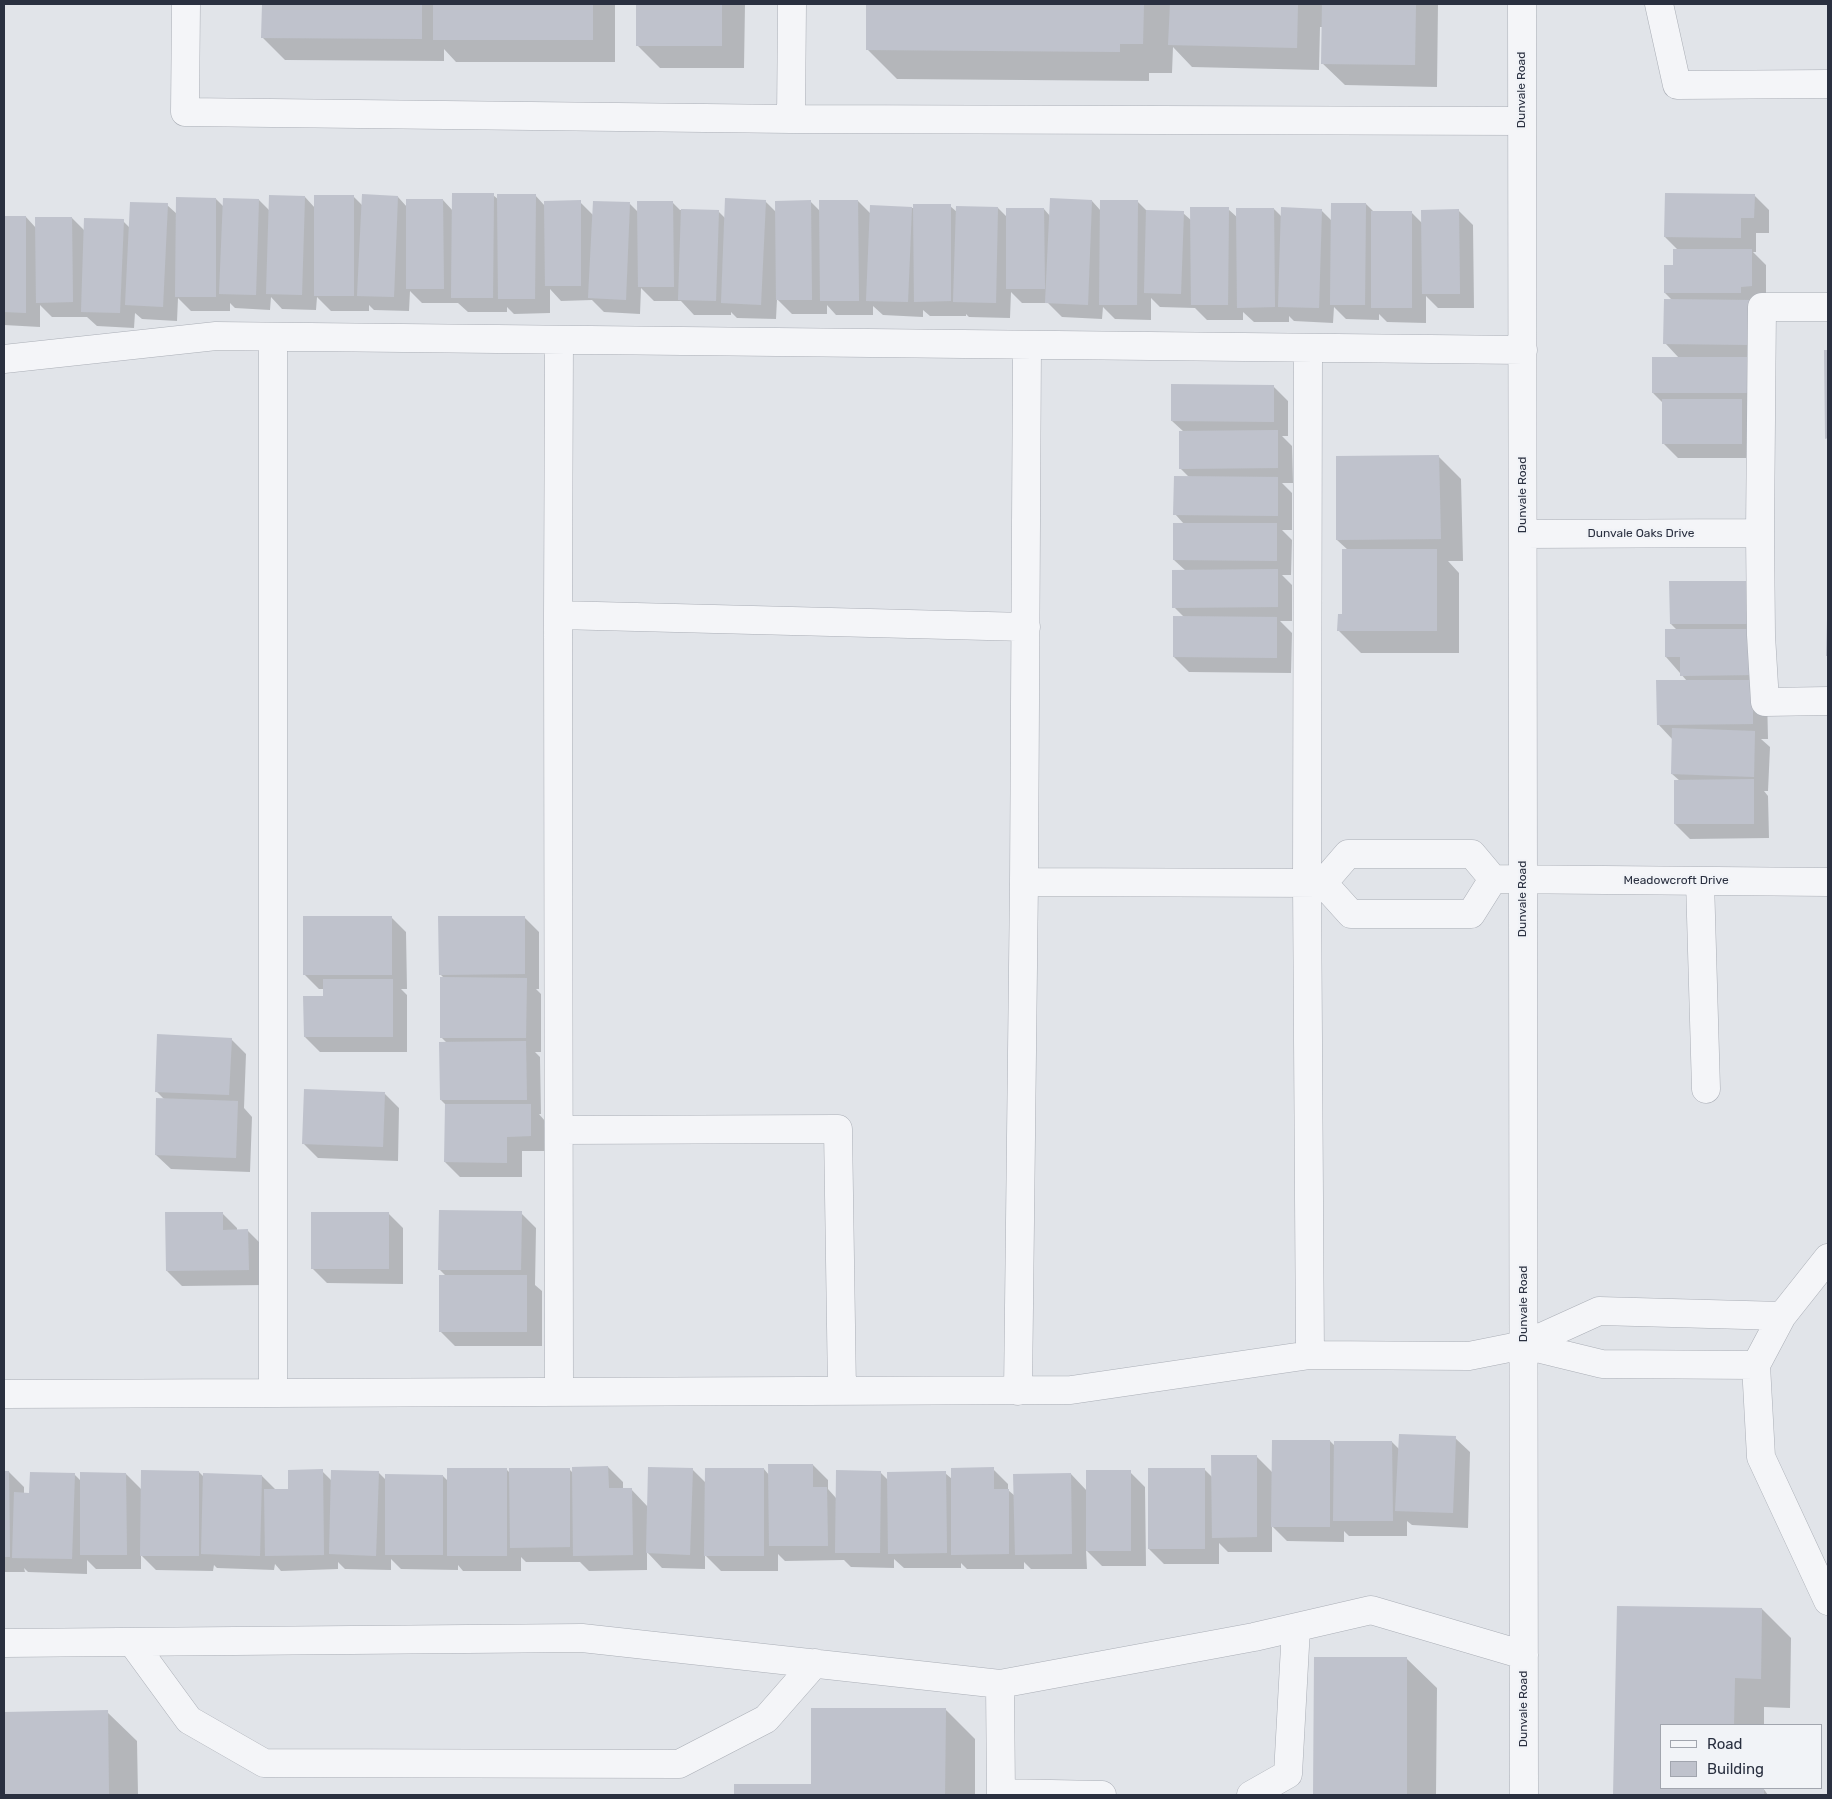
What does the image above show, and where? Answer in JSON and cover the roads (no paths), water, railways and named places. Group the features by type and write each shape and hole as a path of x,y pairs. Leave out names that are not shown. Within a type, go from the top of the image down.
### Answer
{"street":[{"path":"186,4 185,112 792,119 1522,121"},
{"path":"792,4 792,119"},
{"name":"Dunvale Road","path":"1522,4 1524,1795"},
{"path":"1658,4 1677,85 1828,84"},
{"path":"1828,307 1762,307 1760,533 1761,635 1765,702 1828,701"},
{"path":"4,359 216,336 1523,350"},
{"path":"273,338 273,1393"},
{"path":"559,340 559,1392"},
{"path":"1018,1391 1024,882 1027,345"},
{"path":"1308,348 1315,882 1310,1355"},
{"name":"Dunvale Oaks Drive","path":"1523,534 1760,533"},
{"path":"558,616 1026,627"},
{"path":"1024,882 1315,882 1348,854 1472,854 1493,879 1471,914 1351,914 1315,882"},
{"name":"Meadowcroft Drive","path":"1493,879 1828,882"},
{"path":"1700,881 1706,1090"},
{"path":"559,1130 838,1129 842,1391"},
{"path":"1821,1267 1782,1316 1756,1365 1761,1457 1828,1601"},
{"path":"4,1394 1071,1390 1310,1355 1469,1356 1524,1345 1599,1311 1782,1316"},
{"path":"1524,1345 1602,1364 1756,1365"},
{"path":"4,1643 582,1638 1000,1684 1296,1628 1371,1610 1524,1654"},
{"path":"1250,1795 1288,1774 1296,1628"},
{"path":"132,1642 189,1720 264,1763 679,1764 766,1720 815,1663"},
{"path":"1000,1684 1001,1794 1102,1795"}]}
